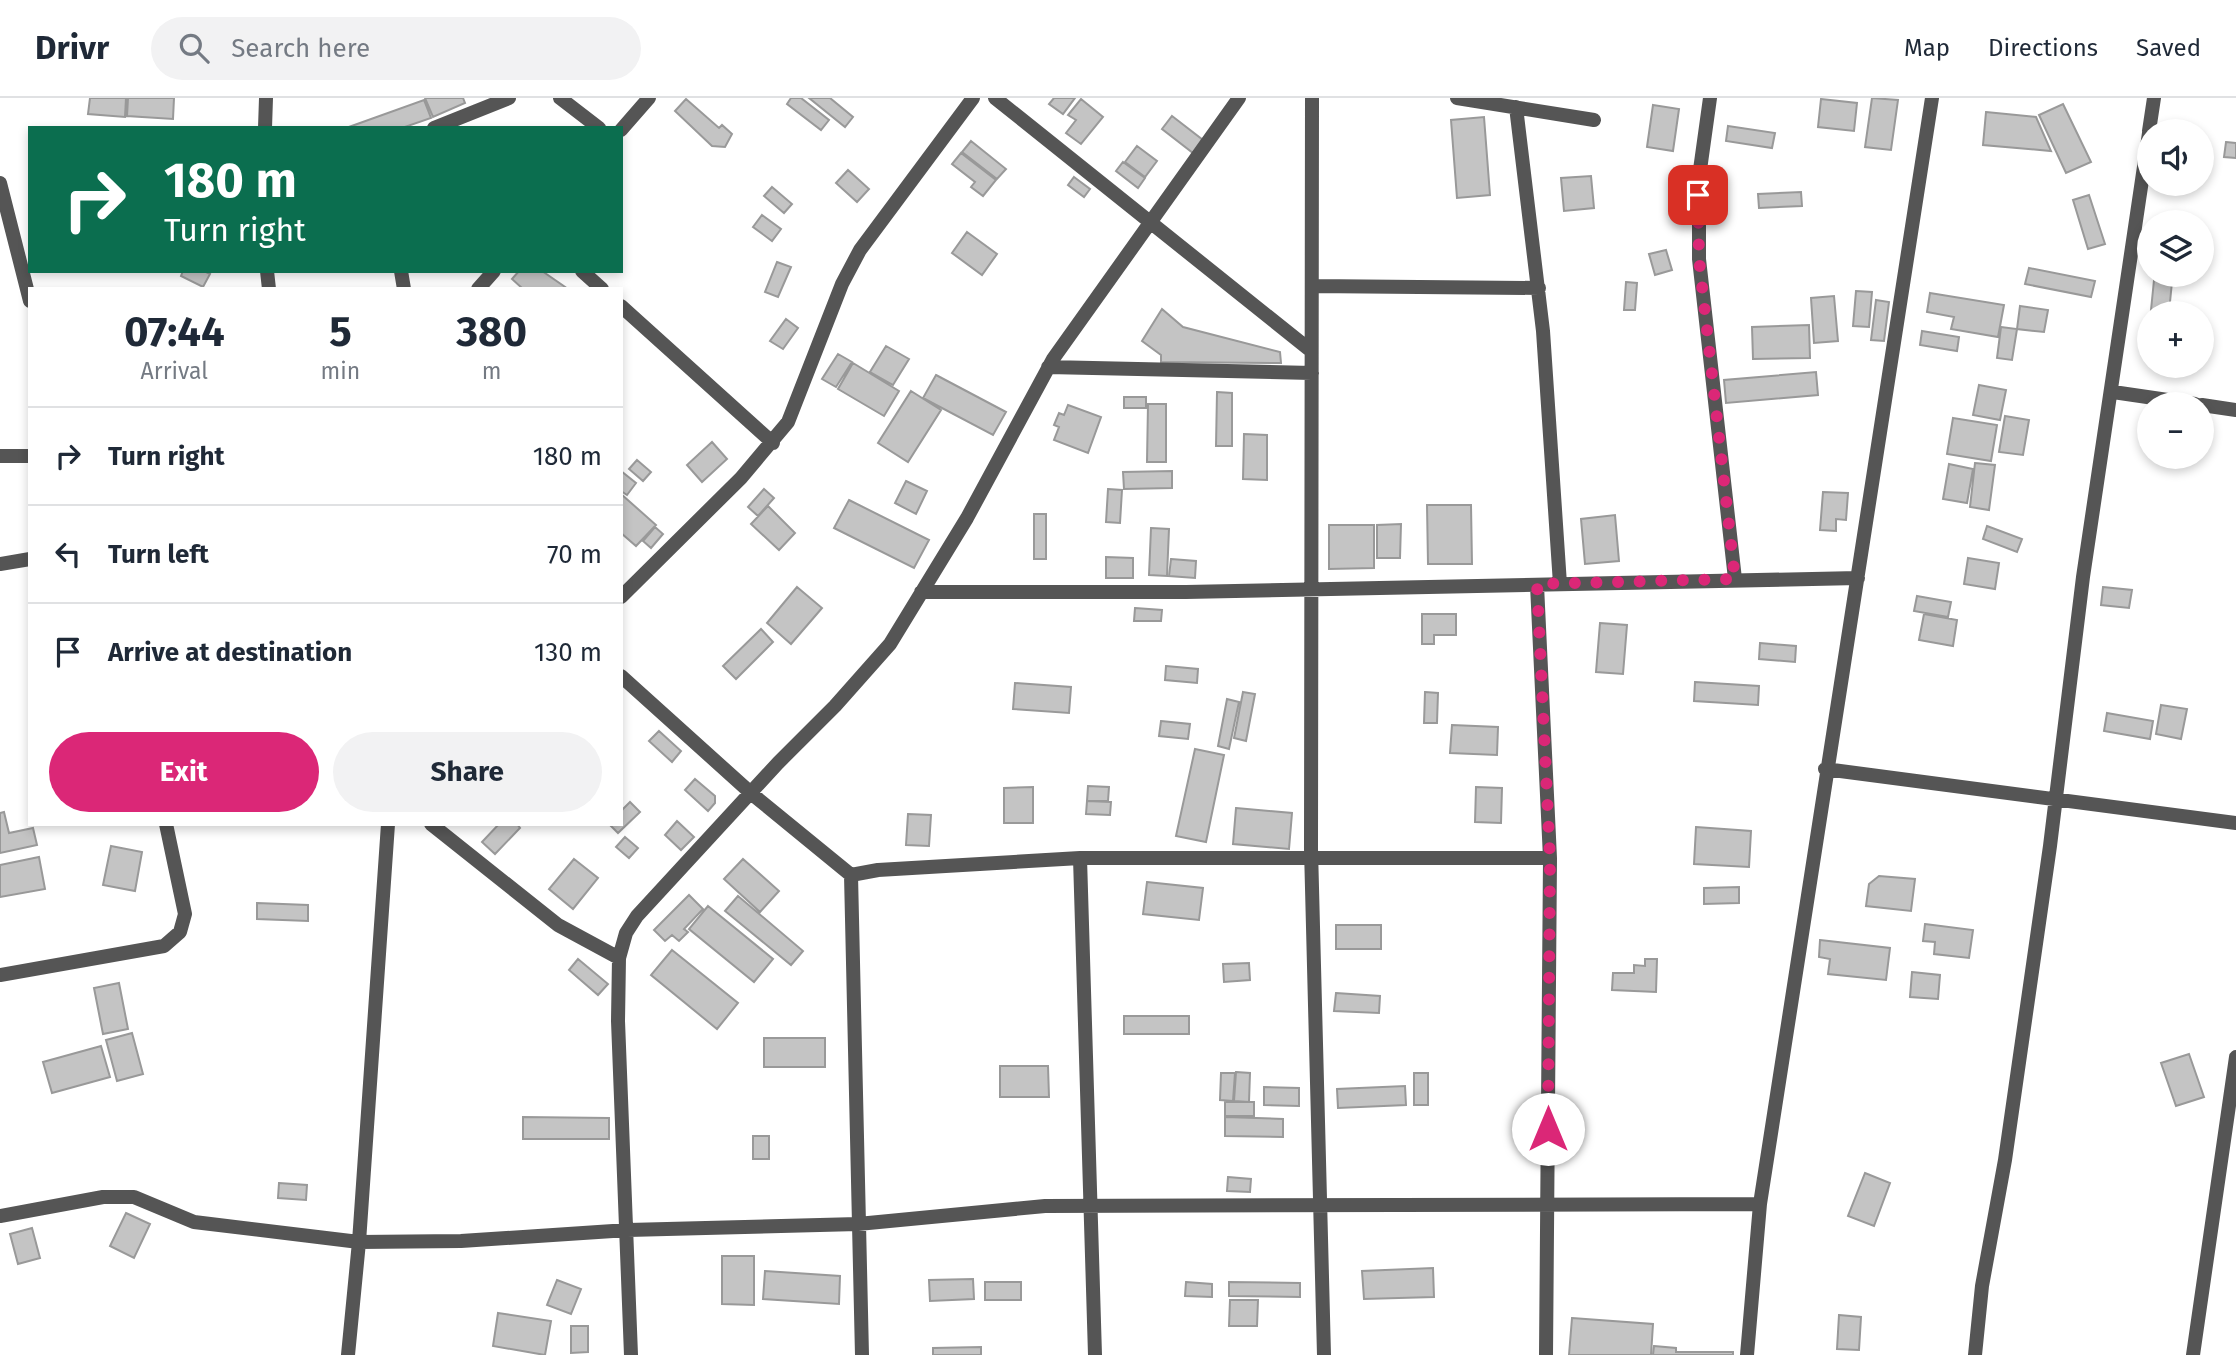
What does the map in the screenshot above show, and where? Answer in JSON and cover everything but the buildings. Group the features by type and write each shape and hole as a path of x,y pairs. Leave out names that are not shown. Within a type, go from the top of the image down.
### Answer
{"street":[{"path":"265,126 266,98"},
{"path":"440,126 509,98"},
{"path":"560,98 596,126"},
{"path":"623,128 649,98"},
{"path":"623,595 774,443 788,422 842,284 860,250 973,98"},
{"path":"995,98 1310,350"},
{"path":"631,1355 618,1021 619,958 626,933 637,916 890,644 967,518 1048,367 1239,98"},
{"path":"1312,98 1311,858 1324,1355"},
{"path":"1457,98 1594,120"},
{"path":"1710,98 1699,177 1698,237 1735,579"},
{"path":"1747,1355 1760,1204 1825,769 1858,578 1932,98"},
{"path":"2151,119 2154,98"},
{"path":"1516,107 1539,288 1560,584"},
{"path":"0,183 28,293"},
{"path":"1975,1355 1982,1286 2005,1160 2056,800 2083,577 2113,392 2140,196"},
{"path":"480,287 492,273"},
{"path":"584,273 600,287"},
{"path":"1312,286 1539,288"},
{"path":"623,308 774,443"},
{"path":"1048,367 1312,373"},
{"path":"2113,392 2137,396"},
{"path":"2214,407 2236,410"},
{"path":"0,456 28,456"},
{"path":"0,564 28,559"},
{"path":"921,592 1311,590 1858,578"},
{"path":"1537,584 1550,858 1546,1355"},
{"path":"623,678 752,794 851,874 878,870 1080,858 1550,858"},
{"path":"1825,769 2236,823"},
{"path":"0,975 164,946 180,932 185,914 166,826"},
{"path":"348,1355 359,1242 388,826"},
{"path":"434,826 558,925 619,958"},
{"path":"1080,858 1095,1355"},
{"path":"851,874 862,1355"},
{"path":"2193,1355 2236,1056"},
{"path":"0,1216 103,1197 134,1197 194,1222 359,1242 461,1241 628,1230 858,1224 1045,1206 1760,1204"}],"route":[{"path":"1548,1129 1550,858 1537,584 1735,579 1699,259 1698,195"}]}
